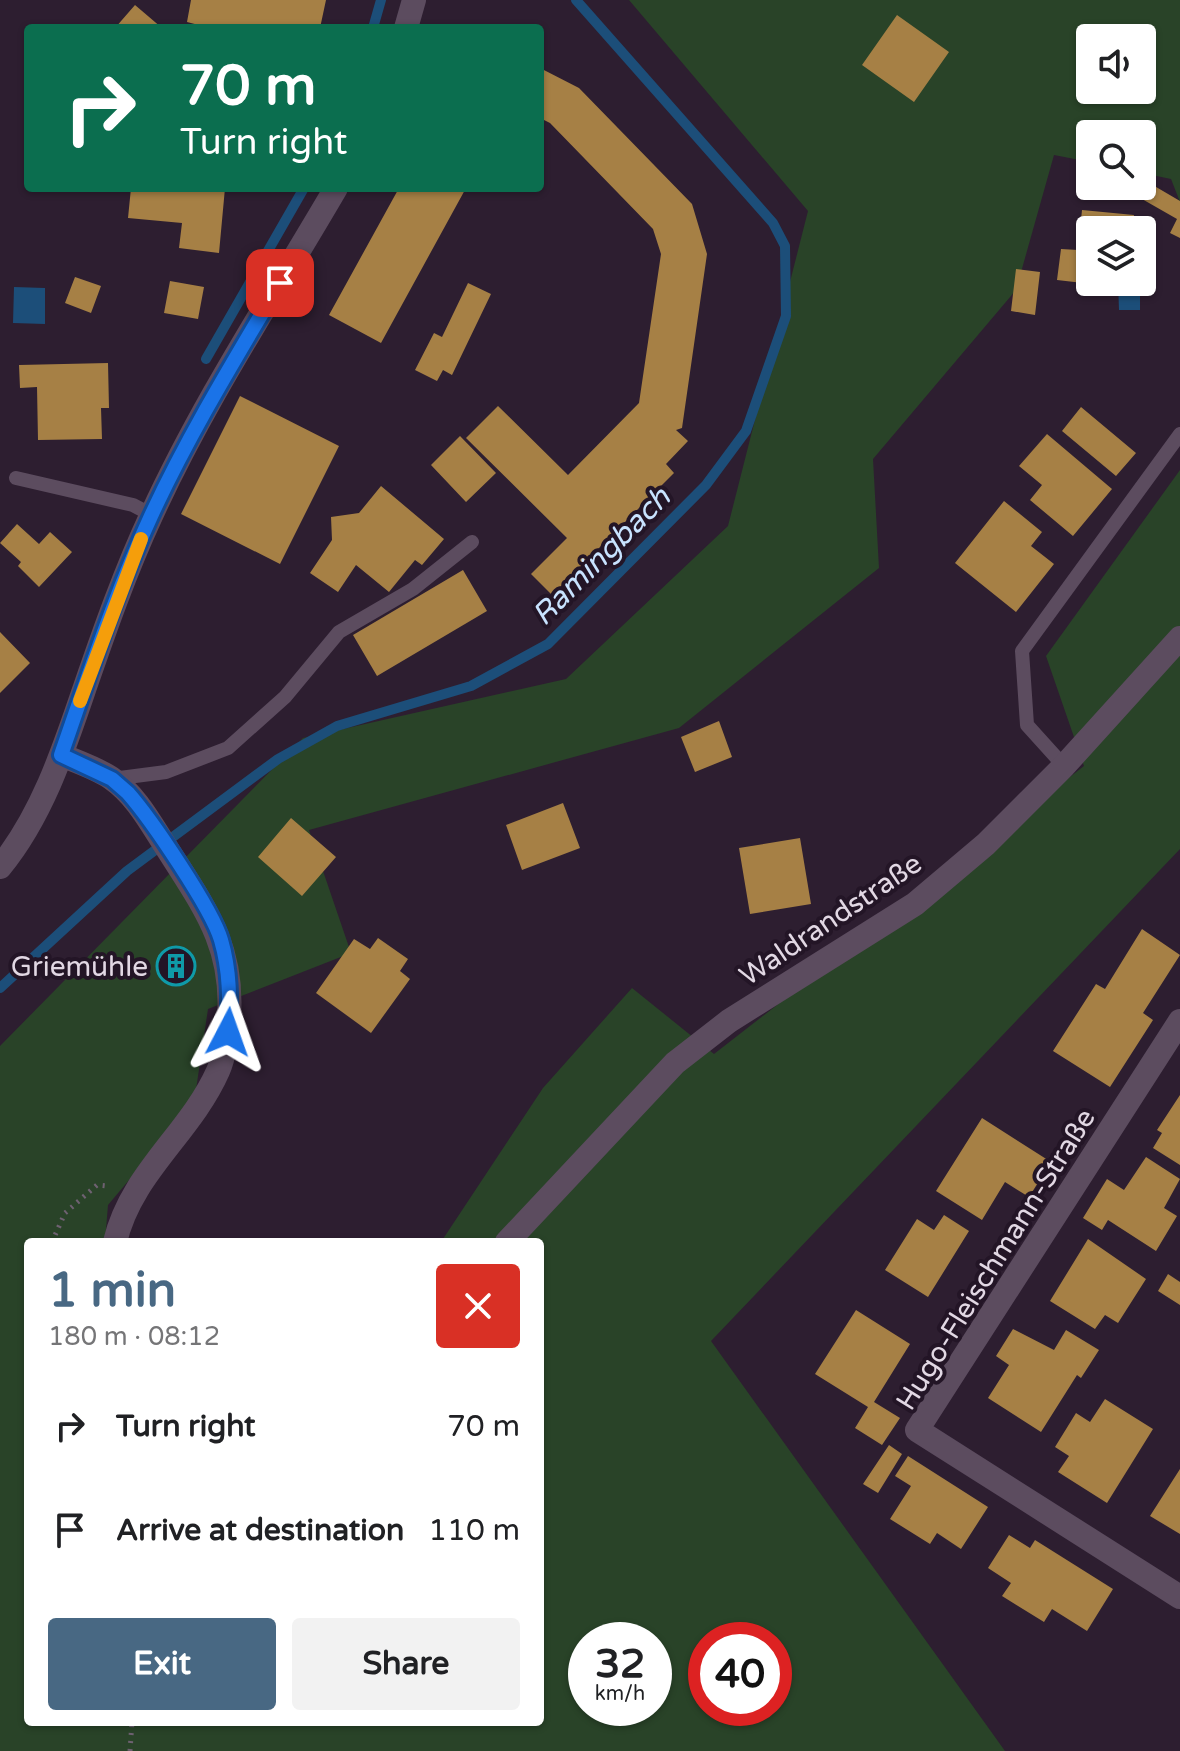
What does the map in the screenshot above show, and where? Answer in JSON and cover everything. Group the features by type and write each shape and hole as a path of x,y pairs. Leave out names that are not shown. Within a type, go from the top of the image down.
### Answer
{"street":[{"path":"407,24 414,0"},
{"path":"0,867 32,818 61,755 106,627 152,515 196,428 334,192"},
{"name":"Waldrandstraße","path":"511,1238 675,1063 729,1021 915,904 986,844 1064,766 1180,638"},
{"path":"61,755 112,779 140,806 220,936 230,996 220,1068 202,1104 136,1188 120,1218 116,1238"},
{"name":"Hugo-Fleischmann-Straße","path":"1180,1021 917,1430 1180,1597"}],"lane":[{"path":"1064,766 1027,725 1022,651 1180,434"},
{"path":"16,478 133,505 152,515"},
{"path":"112,779 166,772 228,748 285,697 339,632 413,589 472,542"}],"path":[{"path":"54,1238 65,1213 97,1185 136,1188"},
{"path":"130,1751 132,1726"}],"green space":[{"path":"629,0 1180,0 1180,202 1171,179 1156,176 1156,120 1076,120 1076,159 1054,155 1016,290 873,459 879,568 679,728 309,830 351,953 208,1009 194,1103 108,1205 105,1238 24,1238 24,1726 544,1726 544,1238 444,1238 543,1088 632,988 714,1054 1084,766 1046,656 1180,470 1180,849 711,1341 1005,1751 0,1751 0,1046 303,738 566,679 728,526 808,211"}],"water":[{"path":"14,287 45,288 45,324 13,323"},
{"path":"1118,296 1140,296 1140,310 1119,310"}],"building":[{"path":"191,0 326,0 321,24 187,22"},
{"path":"135,5 157,24 118,24"},
{"path":"897,15 949,52 914,102 862,65"},
{"path":"544,70 579,88 692,204 707,254 682,428 676,430 688,441 666,464 674,473 552,595 531,574 567,538 466,438 498,406 568,475 639,403 661,254 653,229 544,120"},
{"path":"1156,187 1180,201 1180,238 1170,233 1177,219 1144,200 1156,200"},
{"path":"131,192 225,192 219,253 179,248 182,223 128,218"},
{"path":"397,192 464,192 381,343 329,315"},
{"path":"1082,210 1134,215 1134,216 1081,216"},
{"path":"1061,249 1076,250 1076,282 1057,280"},
{"path":"1016,269 1040,272 1035,315 1011,311"},
{"path":"75,277 101,286 91,313 65,303"},
{"path":"170,281 204,287 198,319 164,313"},
{"path":"468,283 491,294 452,375 443,370 437,381 415,370 434,333 442,337"},
{"path":"108,363 109,408 101,408 102,439 38,440 37,387 20,388 19,365"},
{"path":"240,396 339,446 280,564 181,514"},
{"path":"1081,407 1136,453 1116,476 1062,431"},
{"path":"1047,434 1112,489 1073,536 1030,500 1042,485 1019,466"},
{"path":"460,436 496,473 466,502 431,465"},
{"path":"381,486 444,539 422,565 415,560 389,592 356,565 338,592 310,573 332,540 331,517 359,513"},
{"path":"1004,501 1042,532 1031,546 1054,564 1016,612 955,563"},
{"path":"17,524 39,544 50,532 72,552 39,587 18,566 21,562 0,543"},
{"path":"463,570 487,611 377,676 353,635"},
{"path":"0,632 30,663 0,693"},
{"path":"719,721 732,757 695,772 681,737"},
{"path":"563,803 580,848 522,870 506,825"},
{"path":"291,818 336,857 302,896 258,857"},
{"path":"800,838 811,904 750,914 739,848"},
{"path":"1142,929 1180,955 1143,1013 1153,1020 1110,1087 1053,1051 1096,984 1105,989"},
{"path":"378,938 408,959 400,971 410,979 371,1033 316,993 354,939 370,949"},
{"name":"Griemühle","path":"172,947 194,976 180,986 158,956"},
{"path":"1180,1095 1180,1165 1153,1148 1162,1133 1157,1130"},
{"path":"982,1118 1051,1162 1029,1197 1005,1182 982,1220 936,1191"},
{"path":"1146,1157 1180,1179 1164,1208 1177,1216 1156,1251 1108,1220 1102,1230 1083,1218 1107,1179 1124,1190"},
{"path":"944,1215 969,1231 928,1297 885,1270 917,1219 934,1230"},
{"path":"1088,1239 1146,1279 1118,1323 1105,1315 1095,1329 1050,1301"},
{"path":"1168,1274 1180,1282 1180,1305 1158,1291"},
{"path":"856,1310 910,1344 874,1402 900,1418 882,1445 855,1428 868,1407 815,1374"},
{"path":"1013,1329 1054,1350 1066,1330 1099,1350 1081,1378 1077,1375 1041,1432 988,1398 1009,1365 996,1356"},
{"path":"1105,1399 1153,1429 1107,1503 1058,1472 1069,1456 1055,1447 1076,1413 1090,1422"},
{"path":"889,1445 902,1454 878,1493 863,1484"},
{"path":"908,1456 988,1507 961,1549 937,1533 930,1544 890,1519 911,1486 895,1476"},
{"path":"1180,1469 1180,1534 1150,1516"},
{"path":"1009,1535 1030,1548 1035,1540 1113,1589 1087,1631 1052,1609 1044,1622 1002,1596 1011,1583 988,1568"}],"waterway":[{"path":"374,24 381,0"},
{"name":"Ramingbach","path":"0,988 127,871 278,759 337,726 471,686 548,644 706,485 746,431 786,316 785,246 773,223 576,0"},
{"path":"206,359 302,192"}],"slow traffic":[{"path":"80,701 141,539"}],"place":[{"name":"Griemühle","path":"176,966"}],"route":[{"path":"228,1032 230,996 227,965 220,936 203,906 140,806 128,793 112,779 61,755 106,627 152,515 196,428 280,283"}]}
